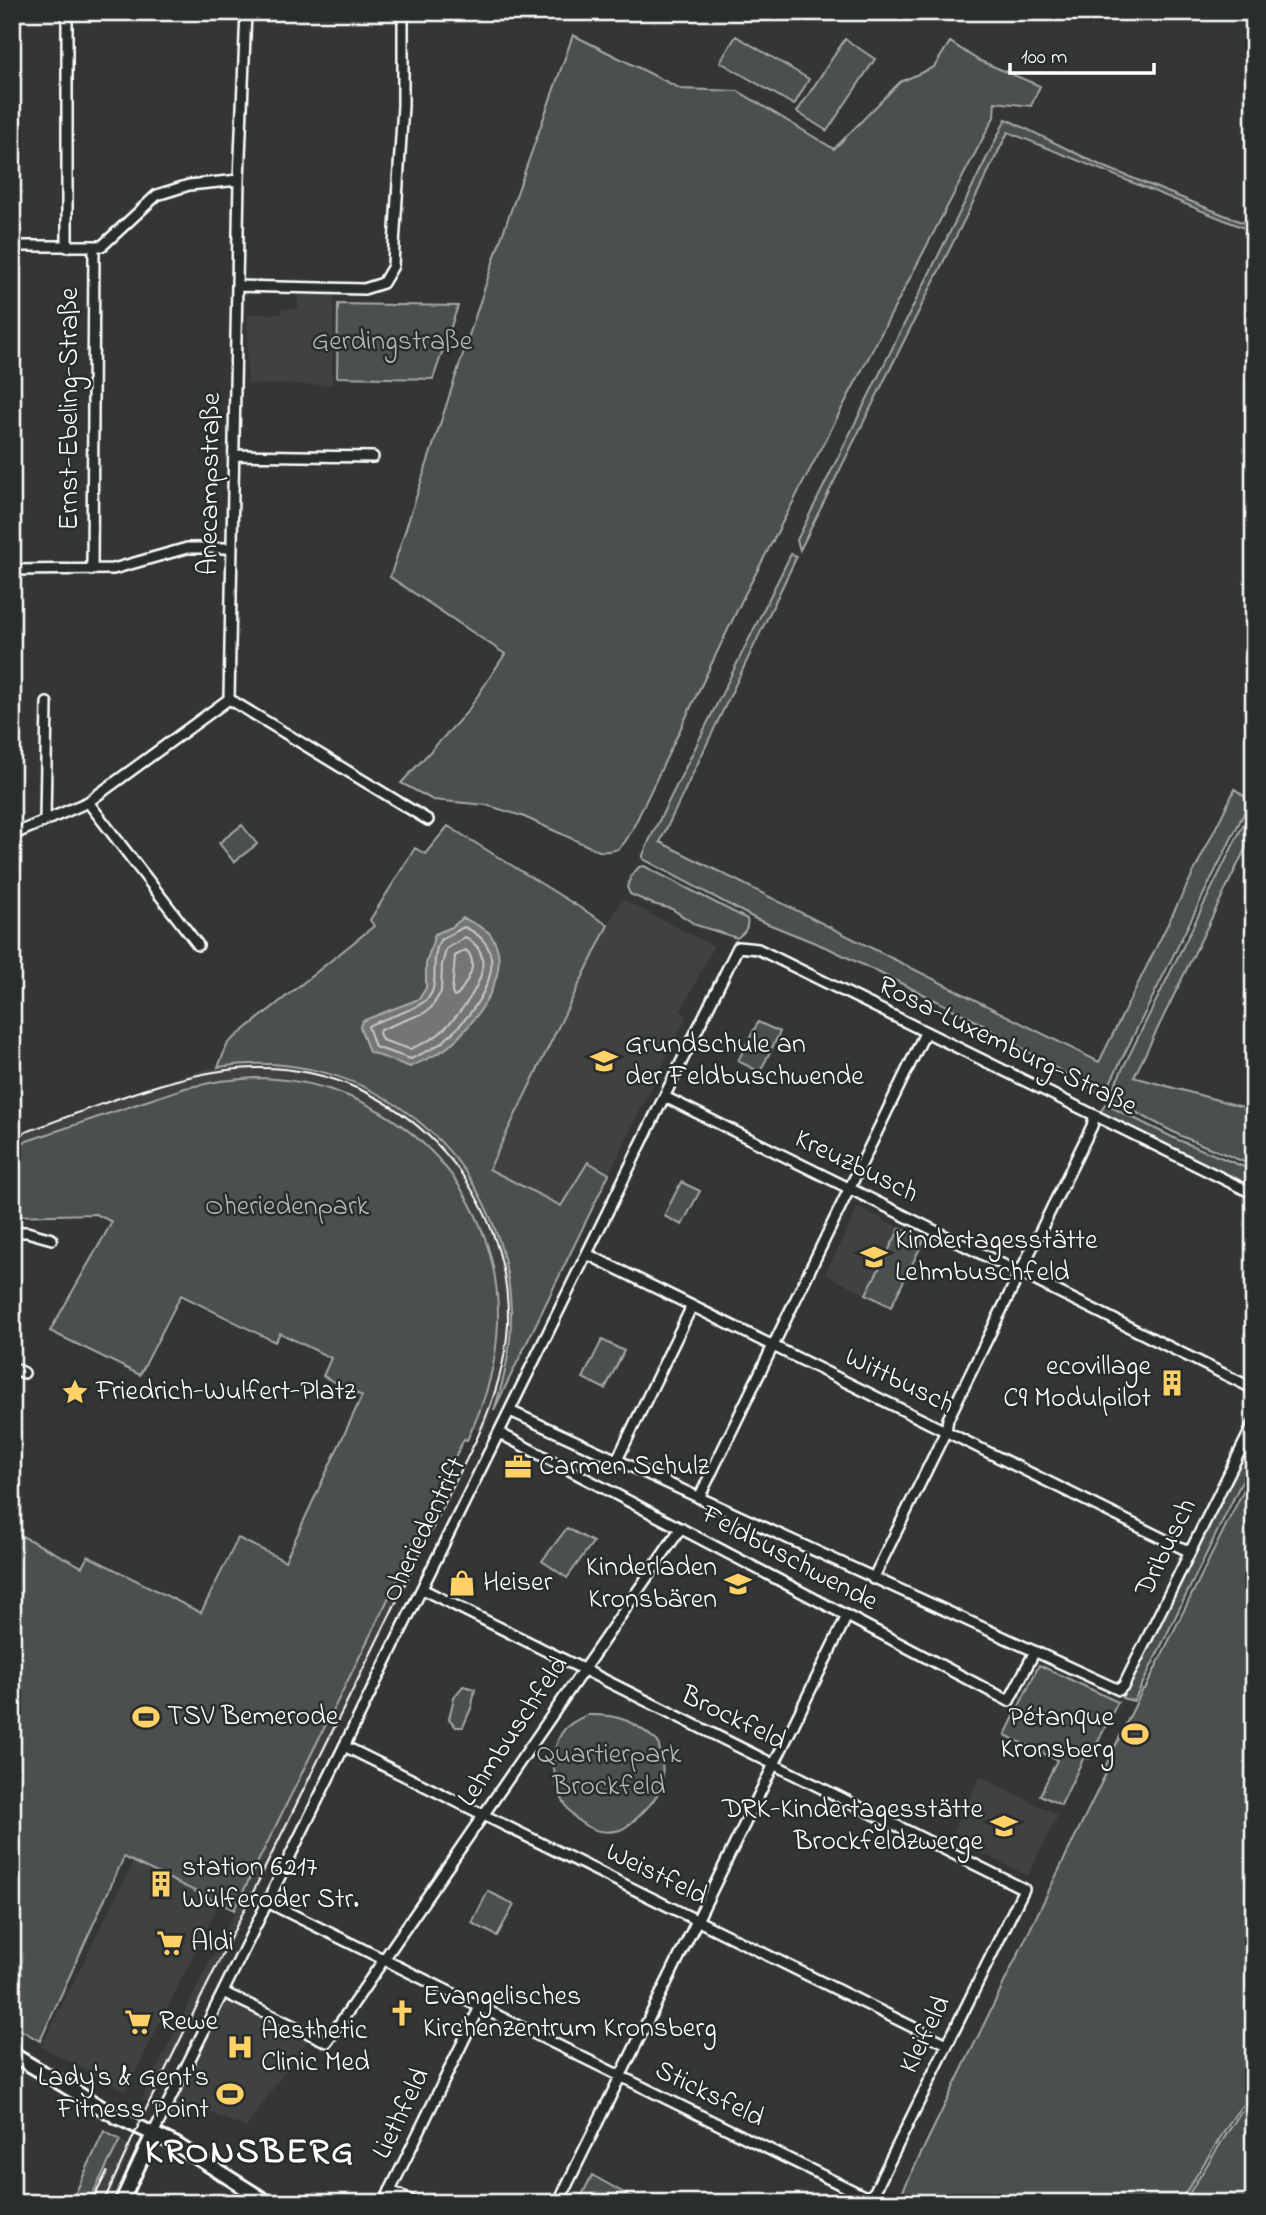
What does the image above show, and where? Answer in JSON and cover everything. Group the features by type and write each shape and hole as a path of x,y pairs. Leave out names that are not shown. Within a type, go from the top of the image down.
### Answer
{"main road":[{"path":"12,2054 117,2117 177,2145 270,2203"},
{"path":"121,2203 153,2134"}],"street":[{"path":"66,247 67,12"},
{"name":"Anecampstraße","path":"229,699 239,180 246,12"},
{"path":"237,286 364,289 383,283 393,266 403,106 403,12"},
{"path":"12,246 102,246 157,195 189,185 239,180"},
{"name":"Ernst-Ebeling-Straße","path":"92,570 94,248"},
{"path":"234,455 373,457"},
{"path":"12,570 113,569 187,548 232,548"},
{"path":"12,835 88,802 229,699 428,820"},
{"path":"46,821 47,703"},
{"path":"88,802 198,945"},
{"name":"Rosa-Luxemburg-Straße","path":"738,947 758,949 1254,1194"},
{"name":"Oheriedentrift","path":"153,2134 738,947"},
{"path":"699,1498 925,1033"},
{"name":"Kreuzbusch","path":"665,1097 1254,1389"},
{"path":"873,1579 946,1432 948,1419 1096,1115"},
{"path":"12,1232 27,1232 52,1239"},
{"name":"Wittbusch","path":"587,1254 1190,1552"},
{"path":"617,1460 692,1306"},
{"path":"12,1367 24,1373"},
{"name":"Feldbuschwende","path":"510,1411 1119,1690"},
{"name":"Dribusch","path":"1119,1690 1124,1685 1254,1423"},
{"name":"Feldbuschwende","path":"499,1433 1009,1700 1034,1653"},
{"name":"Lehmbuschfeld","path":"223,1992 327,2042 681,1528"},
{"name":"Brockfeld","path":"422,1589 1024,1889"},
{"path":"558,2203 848,1616"},
{"name":"Weistfeld","path":"344,1746 947,2044"},
{"name":"Kleifeld","path":"867,2198 873,2195 1024,1889"},
{"name":"Sticksfeld","path":"267,1902 867,2198"},
{"name":"Liethfeld","path":"384,2203 480,2007"},
{"path":"390,2190 415,2203"}],"shaded area":[{"path":"298,293 334,294 332,385 247,384 248,314 282,314 282,309 298,309"},
{"name":"Grundschule an der Feldbuschwende","path":"621,899 714,946 681,1011 687,1016 609,1174 588,1163 561,1206 489,1170"},
{"path":"240,1064 272,1064 315,1070 376,1093 413,1116 431,1131 468,1174 483,1200 502,1249 510,1287 507,1364 501,1389 483,1434 472,1428 484,1396 498,1323 496,1285 488,1249 480,1225 449,1171 403,1126 386,1114 348,1095 317,1085 286,1079 243,1078 185,1088 12,1146 12,1134 170,1079 206,1069"},
{"name":"Kindertagesstätte Lehmbuschfeld","path":"858,1207 924,1240 891,1307 825,1274"},
{"path":"401,1573 411,1578 151,2104 142,2099"},
{"name":"DRK-Kindertagesstätte Brockfeldzwerge","path":"980,1776 1058,1815 1028,1876 950,1837"},
{"path":"134,1861 206,1896 203,1901 217,1908 126,2091 41,2047"},
{"path":"226,1998 309,2039 246,2128 192,2105 181,2124 169,2114"},
{"path":"120,2140 132,2147 107,2203 88,2203"}],"green space":[{"path":"573,35 681,89 738,91 834,149 900,82 934,67 950,42 978,60 1040,86 1031,106 995,102 994,117 744,596 633,828 620,847 612,851 599,851 522,816 486,805 433,800 401,783 467,712 505,654 390,577 498,247"},
{"path":"736,36 809,79 794,105 720,62"},
{"path":"845,39 875,59 827,131 797,112"},
{"path":"1006,119 1100,165 1254,227 1254,232 1008,132 800,550 797,540"},
{"name":"Gerdingstraße","path":"338,304 458,306 433,379 337,377"},
{"path":"791,554 797,556 660,842 1099,1062 1235,789 1249,803 1106,1091 1097,1092 974,1020 830,949 756,919 643,859 650,839"},
{"path":"1254,803 1254,831 1134,1077 1254,1110 1254,1166 1181,1136 1116,1102 1111,1092"},
{"path":"242,825 257,844 234,862 219,843"},
{"path":"448,826 608,925 489,1169 561,1206 588,1162 609,1174 494,1410 504,1374 510,1336 511,1311 503,1255 484,1205 456,1160 420,1122 376,1093 327,1073 274,1064 218,1067 228,1043 374,926 370,920 415,848 425,854"},
{"path":"644,866 747,919 745,930 737,938 696,925 672,909 630,894 627,887 631,876 639,867"},
{"path":"758,1022 780,1032 760,1072 738,1061"},
{"name":"Oheriedenpark","path":"254,1078 304,1083 350,1097 392,1119 428,1148 458,1184 480,1226 494,1272 498,1322 492,1368 479,1412 467,1440 464,1439 402,1565 404,1567 234,1910 124,1857 40,2041 12,2025 12,1531 82,1567 88,1556 201,1613 238,1538 285,1561 362,1396 323,1376 331,1358 280,1333 275,1342 181,1295 140,1375 50,1331 112,1222 96,1214 12,1216 12,1146 185,1088"},
{"path":"1105,1104 1176,1139 1254,1171 1254,1190 1100,1113"},
{"path":"681,1182 700,1191 682,1225 664,1216"},
{"path":"900,1228 924,1240 891,1307 866,1294"},
{"path":"602,1340 624,1351 605,1389 583,1378"},
{"path":"1254,1433 1254,1457 1134,1701 1122,1698"},
{"path":"1254,1469 1254,2099 1241,2107 1234,2116 1179,2203 897,2203 1108,1769 1105,1767"},
{"path":"567,1528 593,1542 567,1578 542,1561"},
{"path":"1039,1665 1118,1702 1089,1759 1084,1757 1061,1805 1040,1795 1057,1760 1005,1735"},
{"path":"463,1686 475,1689 472,1706 463,1727 456,1727 449,1719 454,1697"},
{"name":"Quartierpark Brockfeld","path":"587,1715 626,1720 658,1742 663,1770 661,1787 652,1802 636,1819 620,1830 602,1831 587,1826 574,1816 557,1785 555,1750 561,1734 569,1725"},
{"path":"488,1891 514,1905 497,1936 472,1923"},
{"path":"1254,2103 1254,2203 1183,2203 1240,2113"},
{"path":"104,2131 120,2140 88,2203 71,2203"},
{"path":"592,2175 642,2203 578,2203"}],"water":[{"path":"463,918 490,934 497,948 499,963 489,995 470,1025 448,1047 410,1067 369,1052 360,1027 362,1021 419,999 426,988 426,964 435,934 452,927"}],"tram line":[{"path":"12,1137 135,1092 199,1075 261,1068 311,1073 358,1089 401,1113 437,1145 468,1183 490,1226 504,1274 508,1324 505,1353 494,1395 478,1436 145,2111 103,2203"},
{"path":"91,2203 107,2172"}],"place":[{"name":"Grundschule an der Feldbuschwende","path":"604,1061"},
{"name":"Kindertagesstätte Lehmbuschfeld","path":"874,1257"},
{"name":"ecovillage C9 Modulpilot","path":"1172,1383"},
{"name":"Friedrich-Wulfert-Platz","path":"75,1392"},
{"name":"Carmen Schulz","path":"518,1467"},
{"name":"Heiser","path":"462,1583"},
{"name":"Kinderladen Kronsbären","path":"738,1584"},
{"name":"TSV Bemerode","path":"146,1717"},
{"name":"Pétanque Kronsberg","path":"1135,1734"},
{"name":"DRK-Kindertagesstätte Brockfeldzwerge","path":"1004,1826"},
{"name":"station 6217 Wülferoder Str.","path":"161,1884"},
{"name":"Aldi","path":"170,1943"},
{"name":"Evangelisches Kirchenzentrum Kronsberg","path":"402,2013"},
{"name":"Rewe","path":"138,2022"},
{"name":"Aesthetic Clinic Med","path":"240,2047"},
{"name":"Lady's & Gent's Fitness Point","path":"230,2094"}],"district":[{"name":"KRONSBERG","path":"250,2153"}]}
